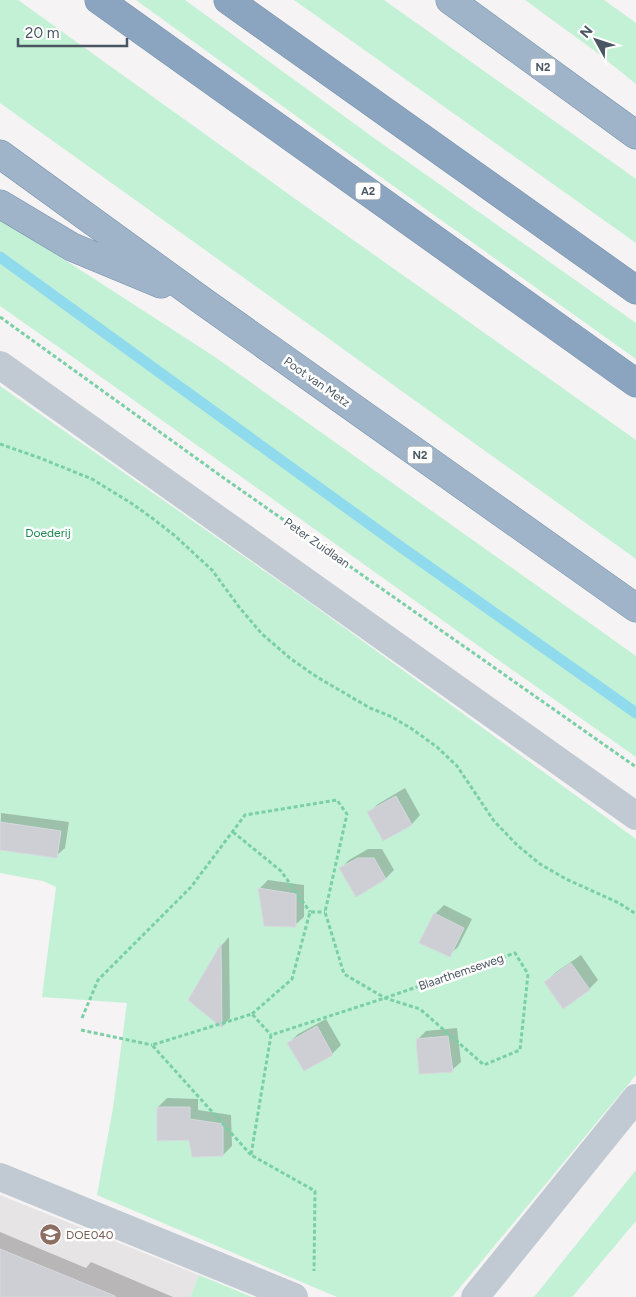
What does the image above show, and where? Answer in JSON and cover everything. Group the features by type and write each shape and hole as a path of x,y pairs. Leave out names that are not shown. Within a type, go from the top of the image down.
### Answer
{"highway":[{"name":"A2","path":"99,0 636,383"},
{"path":"228,0 636,290"},
{"name":"N2","path":"450,0 636,135"},
{"name":"Poot van Metz","path":"0,154 204,302 636,608"},
{"name":"N2","path":"0,204 72,247 204,302"}],"street":[{"path":"0,365 635,815"},
{"path":"475,1297 636,1098"},
{"path":"0,1177 294,1297"}],"path":[{"name":"Peter Zuidlaan","path":"0,317 636,767"},
{"path":"0,444 92,479 152,518 174,535 212,570 238,607 262,634 291,659 317,677 370,708 412,728 437,747 457,766 494,821 517,845 540,864 566,879 619,903 636,914"},
{"path":"82,1018 98,980 191,886 245,815 337,800 347,814 324,912 310,912"},
{"path":"232,832 281,871 310,912"},
{"path":"81,1030 152,1045 252,1014 292,979 310,912"},
{"name":"Blaarthemseweg","path":"271,1035 385,998 515,953 528,974 520,1050 484,1066 420,1009 385,998 344,974 324,912"},
{"path":"252,1014 271,1035 252,1155"},
{"path":"152,1045 252,1155 315,1191 314,1278"}],"shaded area":[{"name":"DOE040","path":"0,1195 199,1275 190,1297 0,1297"}],"green space":[{"path":"0,0 18,0 636,440 636,559 0,103"},
{"path":"136,0 185,0 374,138 636,323 636,359 357,160"},
{"path":"294,0 384,0 636,179 636,243"},
{"path":"525,0 604,0 636,23 636,84 595,51"},
{"path":"0,218 215,357 636,656 636,757 0,306"},
{"name":"Doederij","path":"0,386 306,600 636,839 636,1075 452,1297 337,1297 97,1195 113,1108 127,1003 42,997 56,887 43,881 0,873"},
{"path":"636,1170 636,1221 572,1297 534,1297"},
{"path":"199,1275 252,1297 190,1297"}],"building":[{"path":"396,796 412,825 383,841 367,812"},
{"path":"0,822 61,831 57,858 0,850"},
{"path":"358,858 374,858 386,879 356,897 339,868"},
{"path":"258,888 296,894 296,927 264,926"},
{"path":"434,913 464,928 450,957 419,943"},
{"path":"221,944 222,1028 188,1000"},
{"path":"571,963 590,990 563,1009 544,982"},
{"path":"317,1026 333,1055 304,1071 287,1043"},
{"path":"448,1036 453,1072 419,1074 416,1039"},
{"path":"157,1107 190,1107 190,1119 223,1124 223,1156 192,1157 189,1140 157,1141"},
{"path":"0,1249 115,1296 115,1297 0,1297"}],"waterway":[{"path":"0,257 401,547 636,713"}],"place":[{"name":"DOE040","path":"50,1235"}]}
